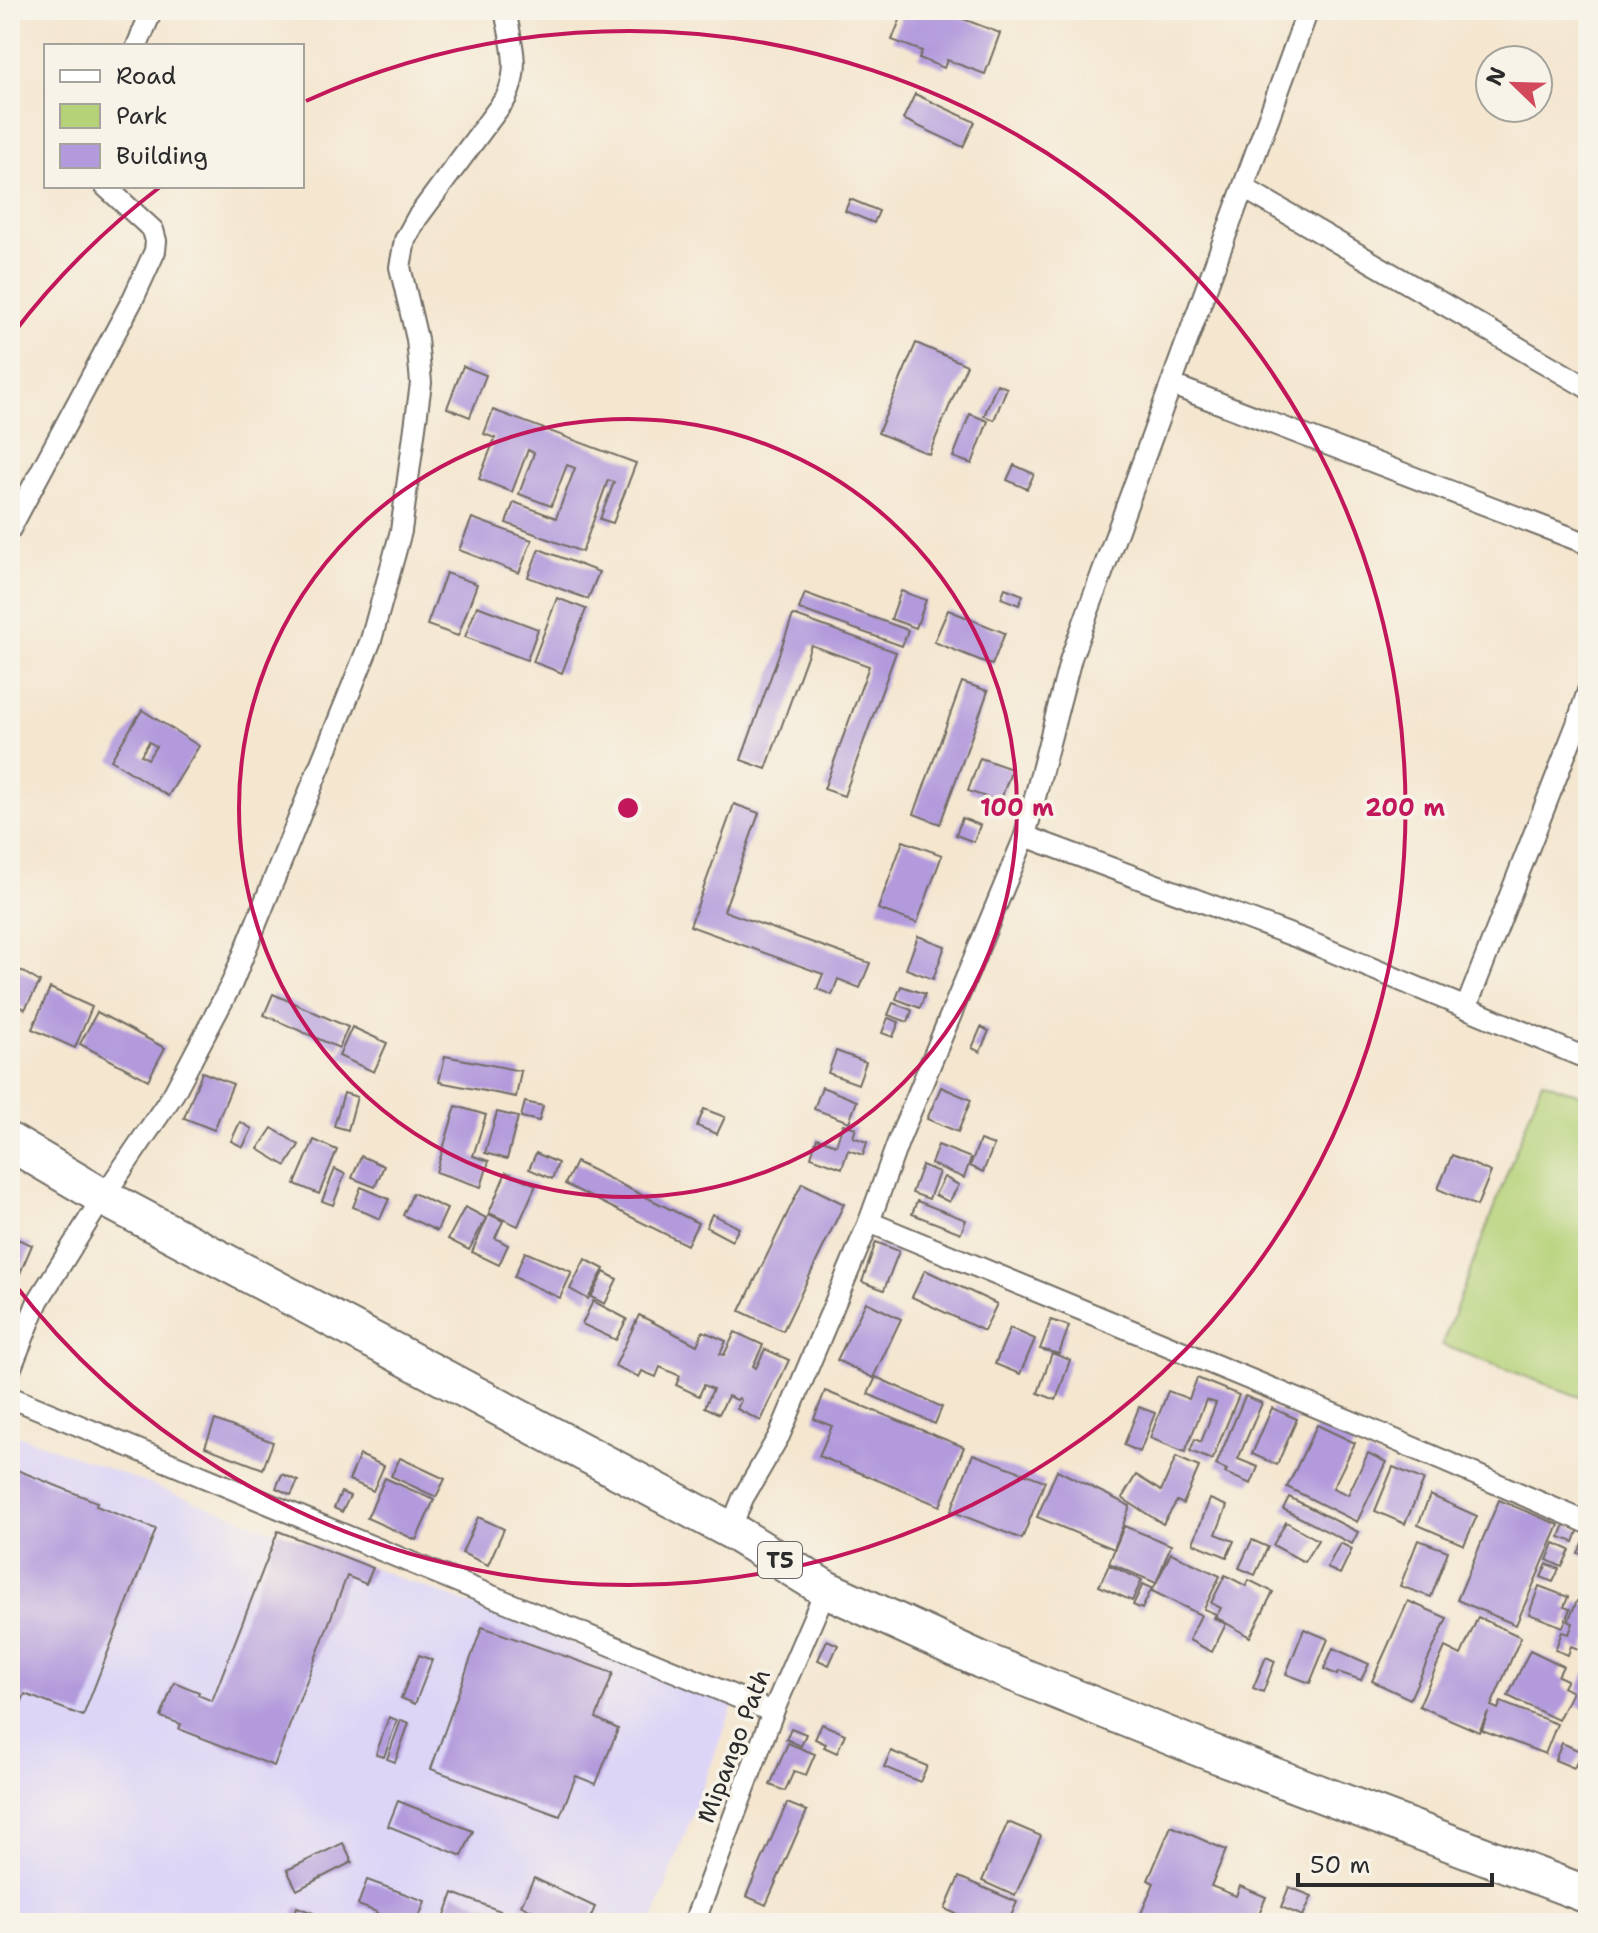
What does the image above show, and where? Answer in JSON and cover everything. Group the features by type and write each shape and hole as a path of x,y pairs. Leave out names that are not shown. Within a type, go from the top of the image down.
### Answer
{"highway":[{"name":"T5","path":"10,1142 103,1197 730,1530 826,1589 981,1660 1202,1749 1588,1895"}],"street":[{"path":"138,44 152,10"},
{"path":"10,1370 38,1301 103,1197 174,1093 232,983 371,640 401,531 421,383 417,339 400,267 405,240 417,218 506,98 514,82 515,58 505,10"},
{"path":"730,1530 743,1498 779,1436 1025,836 1071,658 1308,10"},
{"path":"10,529 133,299 155,251 153,230 107,188"},
{"path":"1244,188 1588,388"},
{"path":"1172,385 1588,544"},
{"path":"1466,1008 1588,691"},
{"path":"1025,836 1302,939 1588,1059"},
{"path":"869,1222 1588,1523"},
{"path":"10,1397 773,1712"},
{"name":"Mipango Path","path":"694,1923 773,1712 826,1589"}],"shaded area":[{"path":"10,1432 734,1703 652,1923 10,1923"}],"green space":[{"path":"1542,1081 1588,1098 1588,1400 1442,1345"}],"building":[{"path":"904,10 940,10 1000,33 985,74 947,60 944,68 919,58 922,51 892,40"},
{"path":"915,94 975,122 963,147 903,119"},
{"path":"850,199 879,211 874,223 845,211"},
{"path":"916,343 967,365 929,454 878,433"},
{"path":"463,366 486,375 470,417 447,408"},
{"path":"997,384 1007,388 994,420 984,416"},
{"path":"493,410 636,463 613,523 600,519 614,482 608,480 582,552 506,523 514,502 556,518 575,468 567,465 551,506 519,494 534,453 528,450 512,492 479,479 495,438 484,434"},
{"path":"970,414 988,421 972,464 953,457"},
{"path":"1014,465 1034,474 1027,489 1007,480"},
{"path":"472,518 532,540 519,573 459,550"},
{"path":"539,549 599,572 588,599 528,577"},
{"path":"446,573 477,584 458,636 427,625"},
{"path":"1005,588 1023,595 1019,605 1001,598"},
{"path":"901,591 926,600 916,628 891,619"},
{"path":"805,593 908,630 902,646 799,609"},
{"path":"557,598 586,609 562,673 533,662"},
{"path":"477,606 538,629 527,660 465,637"},
{"path":"948,610 1005,633 992,665 934,642"},
{"path":"793,615 896,652 844,796 824,789 869,666 811,645 766,769 741,760"},
{"path":"962,682 988,691 940,824 914,814"},
{"path":"142,710 199,746 168,796 111,760","holes":["149,742 156,746 148,759 141,755"]},
{"path":"980,758 1012,769 1000,802 968,791"},
{"path":"734,804 759,813 724,911 870,963 860,988 838,979 832,995 817,989 823,974 690,926"},
{"path":"962,818 980,825 974,842 956,835"},
{"path":"903,841 942,855 917,923 878,909"},
{"path":"918,936 945,946 933,979 906,969"},
{"path":"10,964 40,982 25,1009 10,1000"},
{"path":"901,986 925,994 920,1008 896,999"},
{"path":"50,988 92,1007 75,1048 32,1029"},
{"path":"273,994 348,1027 339,1048 264,1015"},
{"path":"893,1003 912,1010 908,1022 888,1015"},
{"path":"97,1012 165,1048 148,1080 80,1044"},
{"path":"888,1018 899,1022 893,1037 882,1033"},
{"path":"352,1027 387,1043 374,1072 339,1056"},
{"path":"981,1027 989,1031 980,1052 972,1048"},
{"path":"836,1051 866,1062 858,1084 828,1073"},
{"path":"445,1056 521,1071 516,1097 439,1082"},
{"path":"202,1072 233,1084 214,1130 184,1118"},
{"path":"822,1087 857,1101 849,1122 814,1109"},
{"path":"941,1087 971,1100 958,1132 927,1119"},
{"path":"344,1093 357,1097 348,1130 334,1126"},
{"path":"525,1102 543,1106 539,1121 521,1117"},
{"path":"456,1106 486,1115 473,1156 489,1161 481,1187 436,1172"},
{"path":"704,1109 725,1117 717,1134 697,1126"},
{"path":"497,1112 518,1117 507,1159 485,1153"},
{"path":"240,1122 252,1129 243,1147 231,1141"},
{"path":"843,1124 856,1128 853,1137 867,1142 863,1155 848,1150 842,1168 811,1157 817,1138 836,1145"},
{"path":"272,1128 299,1145 286,1166 258,1149"},
{"path":"314,1140 337,1150 319,1194 295,1184"},
{"path":"980,1140 994,1145 983,1172 970,1166"},
{"path":"938,1145 971,1158 964,1178 931,1164"},
{"path":"536,1153 558,1163 552,1179 529,1169"},
{"path":"1452,1155 1491,1172 1477,1206 1438,1189"},
{"path":"361,1156 384,1166 375,1187 352,1178"},
{"path":"576,1162 698,1223 687,1245 565,1184"},
{"path":"922,1165 939,1172 929,1199 912,1193"},
{"path":"335,1169 345,1174 333,1205 322,1201"},
{"path":"506,1172 536,1185 518,1226 489,1213"},
{"path":"944,1177 959,1185 949,1202 935,1195"},
{"path":"802,1183 844,1204 783,1331 740,1311"},
{"path":"361,1187 389,1199 380,1219 353,1207"},
{"path":"413,1193 447,1209 437,1231 403,1215"},
{"path":"917,1201 966,1220 961,1233 912,1214"},
{"path":"465,1207 486,1218 469,1250 448,1239"},
{"path":"489,1214 503,1221 495,1238 508,1245 499,1265 472,1252"},
{"path":"712,1214 739,1228 732,1241 706,1227"},
{"path":"10,1236 32,1245 15,1285 10,1283"},
{"path":"876,1242 899,1251 884,1290 862,1282"},
{"path":"525,1252 572,1272 560,1298 514,1277"},
{"path":"585,1259 604,1269 588,1299 570,1289"},
{"path":"925,1270 997,1304 984,1331 912,1297"},
{"path":"604,1272 617,1279 605,1304 591,1297"},
{"path":"593,1301 627,1319 616,1340 582,1324"},
{"path":"866,1302 901,1319 873,1378 837,1360"},
{"path":"639,1315 697,1345 703,1331 726,1341 720,1354 724,1355 735,1332 763,1345 753,1366 756,1368 765,1349 789,1360 761,1421 737,1409 739,1398 728,1396 719,1414 705,1407 713,1389 704,1385 699,1396 676,1385 680,1376 660,1367 656,1377 642,1371 639,1377 615,1366"},
{"path":"1051,1320 1069,1326 1059,1354 1040,1349"},
{"path":"1010,1328 1035,1339 1020,1374 995,1364"},
{"path":"1052,1353 1070,1360 1056,1400 1038,1393"},
{"path":"876,1377 942,1407 935,1424 868,1394"},
{"path":"1197,1378 1239,1395 1212,1460 1190,1451 1195,1439 1201,1442 1216,1403 1206,1400 1185,1452 1150,1438 1168,1391 1189,1399"},
{"path":"825,1391 964,1447 940,1506 819,1456 832,1426 814,1419"},
{"path":"1245,1396 1262,1403 1238,1459 1258,1467 1251,1484 1225,1473 1227,1470 1216,1465"},
{"path":"1139,1407 1155,1413 1140,1452 1124,1445"},
{"path":"1272,1408 1297,1419 1277,1465 1252,1454"},
{"path":"215,1420 273,1442 263,1469 205,1447"},
{"path":"1317,1425 1355,1443 1333,1488 1348,1495 1368,1453 1386,1462 1357,1522 1287,1487"},
{"path":"973,1454 1045,1481 1022,1539 951,1511"},
{"path":"360,1455 384,1466 373,1491 349,1480"},
{"path":"1176,1457 1199,1467 1183,1504 1177,1501 1163,1524 1122,1498 1136,1475 1161,1491"},
{"path":"400,1458 445,1479 436,1497 391,1476"},
{"path":"1393,1467 1424,1480 1405,1524 1375,1511"},
{"path":"12,1468 156,1529 83,1716 25,1694 19,1708 10,1704"},
{"path":"1057,1470 1130,1506 1114,1549 1037,1517"},
{"path":"282,1474 298,1481 291,1495 276,1488"},
{"path":"385,1478 434,1500 416,1540 367,1518"},
{"path":"341,1492 350,1496 342,1512 334,1508"},
{"path":"1430,1495 1477,1516 1464,1545 1418,1525"},
{"path":"1289,1497 1358,1532 1352,1544 1283,1509"},
{"path":"1210,1499 1227,1506 1216,1534 1234,1541 1227,1557 1193,1543"},
{"path":"1499,1500 1559,1525 1516,1625 1457,1600"},
{"path":"478,1517 504,1529 488,1565 462,1553"},
{"path":"1286,1522 1318,1540 1304,1562 1273,1545"},
{"path":"1565,1524 1579,1529 1574,1542 1560,1537"},
{"path":"1124,1526 1171,1545 1156,1583 1109,1563"},
{"path":"278,1531 373,1568 366,1584 347,1576 274,1766 179,1729 181,1724 161,1717 174,1682 212,1701"},
{"path":"1252,1540 1268,1547 1255,1575 1239,1568"},
{"path":"1418,1540 1448,1551 1431,1597 1400,1586"},
{"path":"1584,1541 1588,1543 1588,1557 1578,1553"},
{"path":"1340,1543 1352,1549 1340,1574 1327,1568"},
{"path":"1554,1543 1570,1550 1562,1567 1547,1560"},
{"path":"1171,1553 1220,1576 1204,1609 1216,1614 1214,1618 1226,1624 1212,1652 1189,1640 1201,1615 1152,1591"},
{"path":"1547,1564 1559,1569 1553,1582 1541,1577"},
{"path":"1109,1565 1142,1580 1132,1601 1099,1586"},
{"path":"1225,1575 1246,1586 1249,1580 1273,1592 1250,1637 1216,1617 1221,1608 1211,1603"},
{"path":"1143,1584 1152,1588 1142,1609 1133,1605"},
{"path":"1539,1586 1568,1597 1564,1607 1570,1609 1563,1627 1529,1614"},
{"path":"1408,1601 1447,1618 1410,1699 1372,1681"},
{"path":"1577,1601 1588,1605 1588,1639 1583,1651 1571,1646 1568,1655 1555,1650 1562,1632 1569,1634 1573,1623 1568,1621"},
{"path":"1478,1617 1521,1637 1491,1706 1498,1709 1501,1702 1557,1724 1545,1754 1482,1730 1488,1712 1479,1732 1419,1706 1445,1647 1461,1655"},
{"path":"482,1627 613,1673 596,1718 618,1729 596,1784 576,1776 560,1816 431,1769"},
{"path":"1304,1629 1328,1639 1310,1683 1286,1674"},
{"path":"827,1640 838,1645 829,1665 818,1660"},
{"path":"1333,1648 1369,1664 1361,1680 1324,1669"},
{"path":"1530,1650 1563,1666 1558,1676 1567,1680 1563,1687 1572,1692 1558,1720 1508,1696"},
{"path":"419,1655 432,1660 415,1704 401,1698"},
{"path":"1266,1657 1275,1661 1263,1692 1253,1688"},
{"path":"1585,1672 1588,1673 1588,1710 1576,1705"},
{"path":"389,1717 397,1720 384,1757 376,1754"},
{"path":"401,1720 409,1723 395,1762 387,1759"},
{"path":"822,1724 845,1734 837,1753 815,1739"},
{"path":"791,1728 806,1734 801,1746 786,1739"},
{"path":"788,1743 815,1754 806,1775 794,1771 785,1791 770,1785"},
{"path":"1562,1743 1582,1752 1574,1768 1555,1760"},
{"path":"891,1751 927,1766 920,1782 884,1767"},
{"path":"398,1801 473,1831 462,1856 388,1826"},
{"path":"787,1803 807,1811 766,1905 746,1896"},
{"path":"1008,1822 1041,1836 1015,1896 982,1881"},
{"path":"1171,1826 1226,1850 1211,1886 1236,1896 1240,1886 1266,1897 1255,1923 1137,1923 1154,1883 1148,1880"},
{"path":"343,1843 352,1862 297,1890 287,1870"},
{"path":"959,1877 1017,1902 1008,1923 977,1923 945,1909"},
{"path":"534,1878 595,1907 588,1923 559,1923 521,1905"},
{"path":"367,1880 425,1901 417,1923 373,1923 377,1912 358,1905"},
{"path":"1289,1887 1312,1896 1303,1916 1281,1907"},
{"path":"453,1893 514,1916 511,1923 442,1923"},
{"path":"297,1907 318,1915 315,1923 290,1923"}]}
